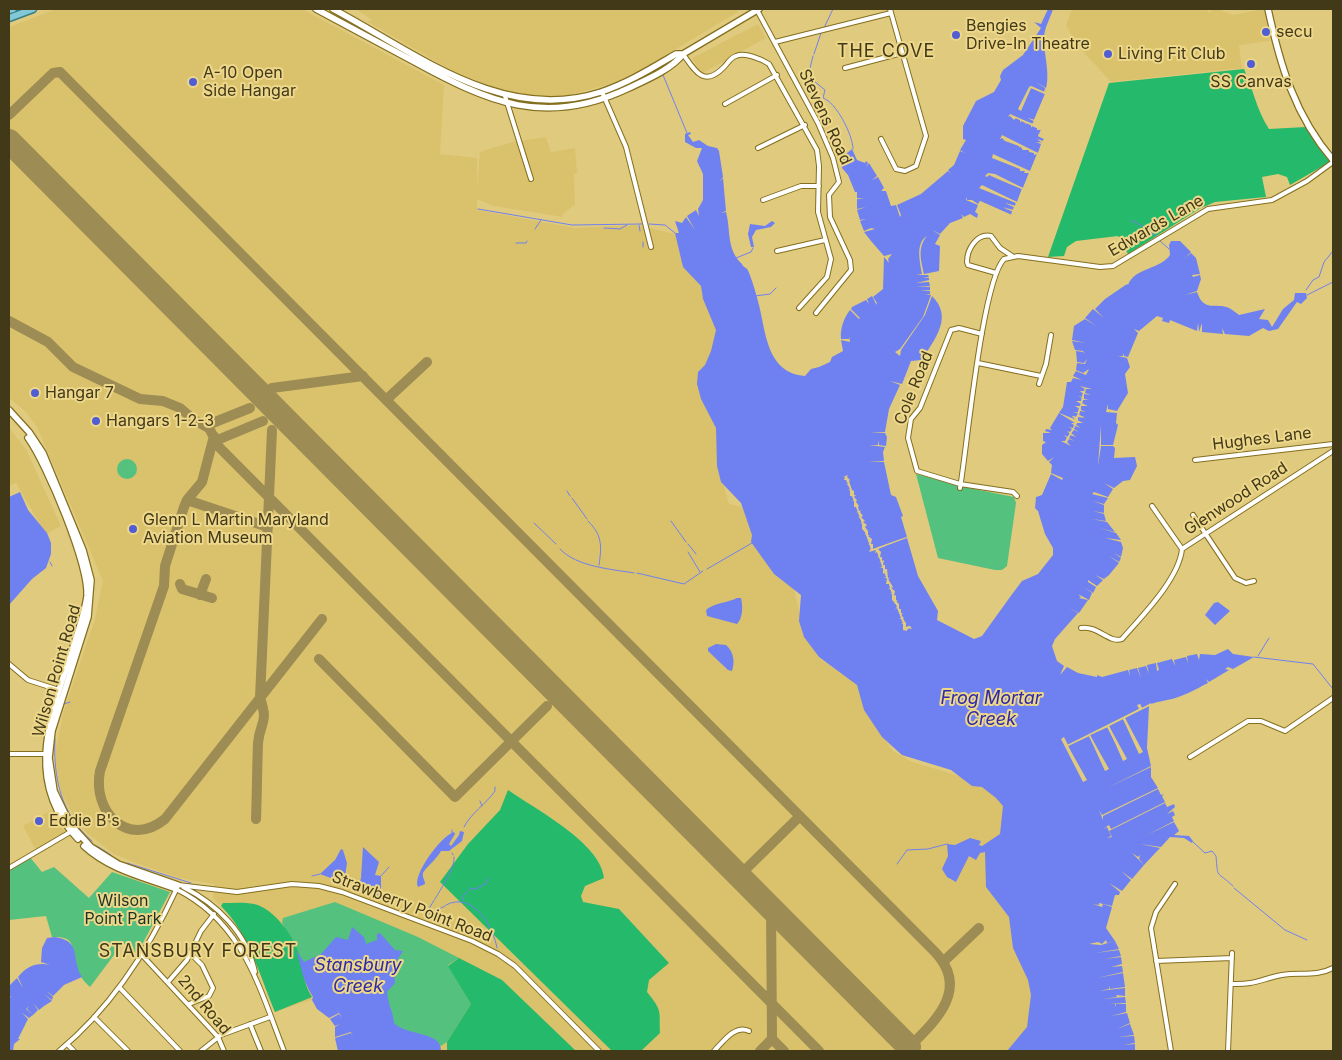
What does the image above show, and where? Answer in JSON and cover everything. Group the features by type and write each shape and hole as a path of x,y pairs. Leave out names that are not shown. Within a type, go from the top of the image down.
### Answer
{"main road":[{"path":"9,10 13,9"},
{"path":"9,18 33,9"}],"street":[{"path":"316,9 461,88 506,103 551,108 577,105 645,80 679,60 683,54 758,9"},
{"path":"333,9 459,79 505,96 535,100 560,100 603,95"},
{"name":"Stevens Road","path":"758,9 820,127 839,178 839,182 829,195 830,217 851,264 851,270 816,313"},
{"path":"1268,9 1279,62 1292,98 1333,161"},
{"path":"775,42 891,11 926,136 916,166 906,171 896,169 881,139"},
{"path":"846,68 902,53"},
{"path":"683,54 697,73 704,76 716,74 733,57 742,55 767,63 777,74 817,150 818,212 831,259 829,273 816,291 799,308"},
{"path":"725,104 777,74"},
{"path":"603,95 626,146 651,247"},
{"path":"505,96 532,179"},
{"path":"758,148 805,125"},
{"name":"Edwards Lane","path":"1012,256 1100,267 1114,266 1208,209 1272,200 1307,181 1333,161"},
{"path":"763,200 801,186 819,186"},
{"path":"996,273 968,265 966,262 969,251 978,238 984,235 991,236 1000,248 1012,256 1002,262 996,273 982,334 960,486 1013,492 1017,496"},
{"path":"777,251 825,240"},
{"name":"Cole Road","path":"960,486 917,471 909,446 908,432 911,419 920,408 951,330 959,328 982,334"},
{"path":"1040,384 1046,364 1051,334"},
{"path":"978,363 1041,376"},
{"name":"Wilson Point Road","path":"9,410 29,432 43,453 83,550 90,575 92,592 88,617 61,691"},
{"name":"Wilson Point Road","path":"9,415 25,433 41,460 85,570 87,595 83,616 61,691 47,754 51,795 72,831 96,856 110,865 177,887 210,904 232,925 250,955 256,978 284,1051"},
{"name":"Hughes Lane","path":"1195,460 1333,444"},
{"name":"Glenwood Road","path":"1080,628 1090,627 1114,640 1122,639 1169,583 1179,566 1182,550 1333,451"},
{"path":"1152,506 1182,550"},
{"path":"1192,515 1234,578 1246,583 1254,581"},
{"path":"9,664 28,680 61,691"},
{"path":"1190,757 1248,721 1261,722 1285,731 1333,698"},
{"path":"9,754 47,754"},
{"path":"9,868 72,831"},
{"name":"Strawberry Point Road","path":"177,887 236,892 292,884 319,886 342,892 472,941 498,954 515,966 599,1051"},
{"path":"1171,1051 1151,935 1152,919 1175,884"},
{"path":"59,1051 94,1017 119,987 142,955 177,887"},
{"name":"Wilson Point Road","path":"177,887 214,914 235,938 256,978"},
{"path":"168,982 191,954 201,931 214,914"},
{"path":"189,1004 209,996 213,988 202,964 191,954"},
{"name":"2nd Road","path":"142,955 218,1037 224,1051"},
{"path":"1156,961 1232,956 1228,1051"},
{"path":"1231,984 1256,984 1284,975 1320,974 1333,968"},
{"path":"119,987 180,1051"},
{"path":"94,1017 128,1051"},
{"path":"201,1051 218,1037 270,1017"},
{"path":"250,1024 261,1051"},
{"path":"714,1051 739,1030 749,1031"},
{"path":"67,1044 74,1051"}],"shaded area":[{"path":"56,9 302,9 444,85 440,154 477,158 477,187 480,152 512,142 546,137 551,152 575,148 577,173 574,174 575,205 562,214 563,217 494,206 477,199 477,210 575,228 636,225 675,234 687,270 698,274 718,334 700,397 718,428 723,482 729,504 742,507 772,572 794,589 806,639 820,659 855,681 880,732 893,751 912,762 953,774 987,788 1003,803 1006,814 994,897 1011,916 1031,986 1030,1027 1011,1051 439,1051 304,978 314,999 275,1012 255,961 234,919 213,898 214,884 179,878 133,862 114,854 88,834 74,817 61,792 56,767 56,748 64,710 95,619 103,581 37,427 25,411 9,398 9,27"},
{"path":"356,9 736,9 738,12 639,71 610,84 569,95 552,96 524,95 504,91 458,74 368,22 372,20"},
{"path":"1072,9 1205,9 1210,13 1212,9 1217,9 1233,15 1264,9 1270,41 1239,45 1242,68 1111,82 1077,45 1066,25"},
{"path":"758,24 766,38 701,74 692,58"},
{"path":"9,428 26,449 61,526 46,534 16,483 9,486"},
{"path":"51,810 65,833 36,850 23,826"}],"green space":[{"path":"1244,69 1261,115 1269,129 1306,127 1330,162 1290,185 1287,177 1278,174 1262,177 1266,197 1215,202 1199,209 1128,254 1118,236 1076,241 1067,247 1064,256 1048,257 1109,83"},
{"path":"127,459 134,462 137,469 134,476 127,479 120,476 117,469 120,462"},
{"path":"916,474 969,488 1014,497 1016,503 1007,566 1002,570 995,570 938,558"},
{"path":"508,790 565,828 592,852 600,865 604,878 585,886 581,896 583,902 619,909 669,963 649,980 647,992 659,1011 660,1033 641,1051 612,1051 440,882 468,844 500,810"},
{"name":"Wilson Point Park","path":"29,856 42,872 54,867 89,898 112,872 170,892 137,954 123,943 90,987 77,970 71,943 65,938 52,937 46,916 9,920 9,868"},
{"path":"335,902 418,937 459,958 448,965 471,1004 447,1042 439,1047 405,1033 394,1026 323,954 303,964 282,923 283,918"},
{"path":"223,903 254,904 269,911 283,925 294,941 302,963 305,982 312,997 275,1012 246,942 231,917 221,906"},
{"path":"459,958 502,980 576,1051 447,1051 447,1042 471,1004 448,966"}],"water":[{"name":"Frog Mortar Creek","path":"1048,9 1053,9 1044,35 1047,73 1045,92 1047,93 1031,86 1020,110 1031,88 1045,94 1034,120 1028,118 1034,121 1032,124 1009,115 1041,130 1038,136 1044,139 1042,143 1036,142 1042,144 1038,153 1001,138 1037,154 1030,172 993,155 1029,173 1023,188 988,175 1022,189 1017,202 982,187 1016,203 1015,206 1005,203 1014,207 1013,210 1003,207 1012,211 1011,215 980,201 975,212 978,214 977,218 970,214 964,217 961,214 963,218 950,223 940,234 932,230 940,235 935,244 940,246 939,271 924,274 921,250 927,236 921,243 919,253 922,274 916,275 928,275 929,277 923,278 929,278 929,280 916,283 929,282 930,286 916,287 930,287 930,290 920,290 930,291 930,294 925,294 931,295 923,317 900,349 895,352 900,356 901,350 925,315 932,296 938,304 942,319 937,335 922,360 911,361 902,384 890,381 900,385 889,409 885,432 870,432 885,433 887,437 886,446 879,445 878,440 878,445 869,445 885,447 883,452 884,461 868,461 884,462 891,495 896,497 903,516 901,517 907,537 873,549 845,476 871,549 869,551 876,549 906,631 911,626 906,627 877,549 907,538 918,576 938,611 937,620 974,639 982,636 1022,581 1038,574 1053,555 1053,548 1045,534 1038,511 1035,508 1036,497 1042,495 1051,474 1062,480 1063,478 1051,473 1052,465 1049,462 1054,457 1048,461 1042,454 1042,445 1046,442 1043,441 1043,433 1051,433 1045,431 1046,429 1052,430 1050,428 1059,413 1063,407 1067,382 1071,382 1073,378 1082,380 1073,376 1076,371 1086,375 1089,369 1083,373 1076,370 1077,363 1085,364 1087,359 1084,363 1077,362 1076,351 1085,354 1083,351 1075,350 1072,341 1086,343 1072,340 1074,326 1085,319 1096,326 1085,318 1093,309 1104,318 1095,309 1105,299 1128,285 1136,275 1166,260 1170,255 1169,245 1171,241 1180,241 1191,252 1185,258 1191,253 1196,258 1200,274 1192,275 1193,277 1200,275 1201,279 1197,291 1185,295 1197,292 1203,303 1207,305 1224,306 1239,315 1265,309 1259,319 1268,320 1272,327 1283,309 1294,300 1295,293 1306,293 1307,298 1301,304 1297,302 1278,329 1269,331 1263,328 1249,336 1225,334 1222,328 1223,334 1202,332 1202,323 1199,332 1198,323 1197,331 1170,320 1169,323 1162,321 1163,318 1157,316 1139,331 1134,329 1138,333 1128,357 1124,356 1124,353 1123,356 1118,356 1127,358 1130,367 1125,374 1128,393 1117,411 1108,409 1108,404 1106,412 1117,413 1116,423 1118,425 1113,445 1101,445 1101,425 1098,466 1101,446 1113,446 1115,448 1114,458 1135,457 1137,466 1130,480 1123,481 1114,488 1104,483 1113,489 1108,497 1094,492 1092,494 1108,498 1104,504 1093,501 1104,505 1104,513 1093,511 1104,514 1106,521 1092,519 1107,522 1115,532 1100,528 1116,533 1121,540 1105,538 1121,542 1123,548 1121,557 1114,553 1121,558 1119,562 1109,556 1119,563 1109,575 1104,579 1095,575 1103,580 1097,586 1088,580 1088,582 1096,587 1093,593 1084,587 1092,593 1089,600 1078,594 1081,597 1079,598 1088,600 1079,613 1069,608 1078,613 1055,639 1052,646 1057,661 1064,666 1060,675 1067,667 1078,673 1097,677 1097,675 1102,677 1128,670 1130,676 1129,670 1137,668 1141,678 1138,668 1146,666 1149,674 1147,665 1156,663 1157,671 1159,670 1157,663 1172,659 1175,666 1174,660 1186,657 1188,663 1187,656 1197,654 1199,660 1200,654 1215,655 1228,649 1233,654 1254,657 1233,669 1228,667 1225,669 1229,670 1209,682 1206,679 1208,683 1183,695 1142,708 1140,704 1139,709 1067,745 1063,738 1084,781 1068,746 1089,736 1107,770 1090,735 1107,727 1124,760 1109,726 1123,719 1141,753 1125,718 1149,706 1147,748 1151,766 1107,788 1151,767 1151,777 1158,788 1102,815 1099,810 1103,820 1103,816 1158,789 1161,795 1164,794 1162,796 1165,802 1111,829 1109,825 1103,829 1107,827 1111,836 1107,838 1112,837 1109,831 1165,803 1167,807 1174,804 1175,807 1167,814 1173,811 1175,815 1172,817 1174,821 1147,835 1174,822 1179,831 1174,835 1189,836 1193,841 1192,843 1184,838 1170,837 1161,847 1140,844 1160,848 1132,879 1121,871 1131,880 1122,891 1109,883 1120,892 1119,895 1115,895 1112,906 1099,903 1099,905 1093,904 1102,907 1103,904 1112,907 1106,928 1115,941 1119,949 1095,953 1119,950 1121,956 1104,959 1121,957 1122,964 1111,967 1122,966 1123,972 1097,978 1123,973 1125,987 1110,989 1109,986 1109,989 1099,991 1125,988 1125,996 1116,995 1117,997 1102,999 1125,997 1126,1003 1109,1004 1115,1004 1116,1007 1116,1004 1126,1004 1126,1012 1111,1016 1127,1013 1130,1023 1117,1029 1130,1024 1134,1035 1118,1037 1134,1036 1135,1043 1123,1045 1135,1044 1135,1051 1007,1051 1027,1027 1031,995 1028,980 1013,948 1009,917 986,887 985,852 980,853 976,860 969,856 956,882 947,877 942,869 948,856 947,844 955,845 970,838 981,841 979,845 982,846 1000,834 1003,806 982,787 972,786 951,770 902,755 882,737 864,710 857,685 819,657 804,637 799,621 801,595 774,574 751,542 752,535 741,503 721,482 717,466 716,428 701,399 697,384 698,372 705,365 711,351 716,330 703,299 701,286 683,267 675,233 679,233 675,221 682,223 686,217 695,230 687,216 696,210 699,216 698,209 703,200 703,174 697,161 702,148 696,148 685,142 685,134 690,132 691,134 688,135 693,142 699,140 708,146 717,148 719,151 723,177 719,182 723,178 726,211 721,213 726,212 731,246 743,266 747,269 752,280 770,350 783,368 792,373 805,376 811,369 830,362 832,357 843,351 841,340 850,342 849,336 849,339 841,339 841,331 850,310 860,318 851,309 852,307 866,300 869,304 867,299 872,296 876,304 875,306 877,303 873,297 883,289 884,257 889,263 888,259 892,254 884,256 864,232 875,229 871,228 864,231 860,221 866,219 860,220 857,210 866,207 857,209 857,199 864,198 857,198 857,192 855,192 848,175 842,168 841,158 852,149 857,160 865,163 866,161 868,163 866,167 869,163 877,176 872,180 878,177 884,188 881,191 886,191 891,206 896,205 900,217 897,205 921,194 948,171 951,174 948,170 954,165 960,151 965,153 960,150 966,140 963,139 963,126 976,101 994,92 1001,80 1000,76 1003,70 1023,55 1041,28 1034,22 1041,24","holes":["1085,389 1082,403 1087,406 1081,406 1079,415 1084,417 1078,417 1077,420 1083,423 1077,422 1067,442 1065,441 1076,423 1059,413 1076,420 1072,416 1077,417 1079,408 1075,406 1080,407 1081,404 1076,401 1081,401 1083,393 1080,391","1106,940 1107,943 1115,941 1101,945 1089,944 1098,942 1102,944"]},
{"path":"772,221 775,223 771,227 756,230 752,237 754,247 751,247 748,234 750,224 765,226"},
{"path":"20,492 28,510 47,533 51,543 51,554 46,568 32,579 9,605 9,497"},
{"path":"741,598 742,608 737,624 707,616 706,610 709,608"},
{"path":"1218,602 1230,611 1215,625 1205,615 1214,603"},
{"path":"716,644 726,645 731,651 734,661 732,671 728,670 708,651 708,648"},
{"path":"460,831 464,832 462,841 449,851 441,851 423,873 425,884 418,887 419,874 435,848 448,835 454,832 455,834 449,844 451,846"},
{"path":"363,847 379,862 375,875 381,876 379,896 366,893 358,888 361,878"},
{"path":"341,849 347,863 344,883 320,874 335,860"},
{"name":"Stansbury Creek","path":"352,927 364,937 366,944 377,940 377,934 380,933 395,950 403,951 394,965 395,983 387,992 394,1023 407,1030 436,1040 440,1045 441,1051 338,1051 335,1038 351,1033 353,1039 351,1032 335,1037 335,1027 340,1024 335,1026 330,1019 339,1014 342,1018 334,1004 339,1013 329,1018 317,1009 304,979 296,950 304,962 321,954 336,937 348,940"},
{"path":"47,938 64,939 73,947 82,977 64,985 53,996 47,991 53,997 52,1000 44,994 52,1001 39,1010 33,1003 38,1010 33,1015 29,1018 22,1013 28,1019 18,1039 20,1039 14,1044 13,1051 9,1051 9,998 11,997 9,995 9,986 17,978 23,988 18,977 25,970 41,964 50,965 41,962 42,948"}],"pier":[{"path":"1034,81 1046,88 1045,92 1049,94 1046,95 1033,125 1043,129 1040,135 1046,138 1012,216 981,203 976,213 978,205 966,200 967,197 967,200 972,200 978,204 980,201 1012,215 1012,211 1003,208 1013,210 1014,207 1005,203 1015,206 1016,203 979,188 982,185 1017,202 1022,189 989,175 985,176 988,173 995,174 1023,188 1029,173 1024,173 1025,171 1020,171 1020,169 992,158 993,154 1030,171 1037,154 1034,155 1029,150 1023,150 1020,146 1019,148 1019,146 1002,138 1000,139 1002,135 1038,153 1041,144 1036,142 1042,143 1037,139 1043,141 1044,139 1038,136 1041,130 1037,130 1037,128 1032,126 1031,128 1031,125 1027,123 1025,125 1026,123 1021,121 1020,123 1020,120 1016,118 1014,120 1010,116 1008,117 1010,114 1033,124 1034,121 1028,118 1034,120 1045,94 1031,88 1021,111 1018,109 1029,87 1031,86 1044,92 1045,88"},
{"path":"1080,386 1092,389 1086,389 1085,393 1091,395 1084,394 1084,399 1089,400 1083,400 1082,404 1088,406 1081,406 1081,410 1086,412 1080,411 1079,415 1085,418 1078,417 1078,421 1083,423 1077,423 1076,425 1081,428 1075,426 1074,429 1079,432 1074,430 1071,433 1076,437 1070,435 1069,438 1074,441 1069,439 1067,442 1071,446 1061,441 1066,441 1067,438 1064,435 1068,437 1070,434 1067,431 1070,432 1072,429 1069,427 1073,428 1074,425 1071,423 1075,423 1059,413 1076,420 1072,416 1076,417 1078,413 1073,412 1078,412 1079,408 1075,406 1080,406 1081,403 1076,401 1081,402 1082,398 1078,396 1082,397 1083,393 1079,391 1083,392 1085,389"},
{"path":"848,475 847,477 850,480 854,495 856,495 854,497 857,500 859,511 861,510 860,512 863,516 861,517 867,525 865,527 868,535 870,535 868,536 872,539 873,549 909,536 878,549 881,552 880,557 882,557 882,561 884,560 883,565 887,569 888,578 890,578 888,579 893,587 891,588 895,591 894,596 896,595 896,600 898,600 896,601 899,604 901,613 903,613 901,615 904,618 906,627 910,626 912,629 907,628 907,631 903,630 903,624 901,624 903,623 899,619 901,618 897,608 895,609 897,607 892,600 890,589 888,589 890,588 889,584 886,584 887,578 884,578 886,577 885,573 883,574 883,568 880,568 882,567 881,562 879,563 881,561 879,557 877,558 879,556 877,552 875,553 876,550 869,552 871,549 870,545 868,545 870,544 866,534 864,535 866,533 862,529 862,523 860,524 862,522 858,518 860,517 858,512 856,513 858,511 854,507 854,501 852,501 854,500 850,496 850,490 848,491 850,489 846,485 848,484 844,480 845,477 843,477"},
{"path":"1151,703 1151,710 1149,706 1125,718 1143,752 1139,754 1123,719 1109,726 1127,759 1123,761 1108,727 1090,735 1109,769 1105,771 1089,736 1068,746 1087,780 1083,782 1061,739 1064,737 1068,745 1139,709 1137,705 1140,704 1142,708"}],"waterway":[{"path":"824,28 833,9"},
{"path":"814,54 821,33"},
{"path":"813,56 808,76 825,90 823,98 833,106 843,120 853,149"},
{"name":"Frog Mortar Creek","path":"663,75 687,133"},
{"path":"478,209 572,225 642,224"},
{"path":"535,229 541,220"},
{"path":"1131,220 1156,236"},
{"name":"Frog Mortar Creek","path":"649,224 665,225 675,233"},
{"path":"604,228 620,229 627,225"},
{"path":"639,225 640,231"},
{"path":"1159,240 1169,249"},
{"path":"516,243 526,243 527,241"},
{"path":"643,242 643,247"},
{"path":"736,258 751,252 753,248"},
{"path":"1306,290 1313,280 1319,277 1324,262 1333,251"},
{"path":"1307,295 1333,282"},
{"path":"755,296 770,294 776,288"},
{"path":"567,491 570,496"},
{"path":"572,498 587,519"},
{"path":"588,521 593,526 600,541 599,565"},
{"path":"671,521 686,542"},
{"path":"534,523 556,544"},
{"path":"707,569 752,543"},
{"path":"688,544 696,554"},
{"path":"560,549 567,555 585,563 634,573"},
{"path":"688,552 700,572"},
{"path":"50,562 52,566"},
{"path":"637,573 684,584 703,571"},
{"path":"1258,656 1269,638"},
{"path":"1254,657 1313,664 1333,689"},
{"path":"64,704 70,702"},
{"path":"55,739 56,767 61,794 73,819 81,831 92,841"},
{"path":"464,827 495,791 495,787"},
{"path":"480,801 482,806"},
{"name":"Frog Mortar Creek","path":"1193,842 1205,853 1212,851 1216,856 1219,874 1233,886"},
{"name":"Frog Mortar Creek","path":"897,864 907,850 928,849 947,844"},
{"path":"97,846 111,855"},
{"path":"425,916 451,870 454,857"},
{"path":"127,863 191,883"},
{"path":"381,876 389,867"},
{"path":"312,876 320,874"},
{"path":"463,900 463,896 471,888 476,889 487,883 488,878"},
{"name":"Frog Mortar Creek","path":"1234,888 1285,930 1307,940"},
{"path":"446,905 455,902 473,906 486,921 495,939 497,948"},
{"path":"425,916 445,906"}],"taxiway":[{"path":"9,115 53,73 60,72 935,952 945,966 950,980 949,993 944,1006 936,1018 905,1051"},
{"path":"9,321 48,342 73,367 140,399 163,401 180,408 194,420 209,428 219,447 819,1051"},
{"path":"386,400 427,362"},
{"path":"272,388 363,376"},
{"path":"204,425 250,408"},
{"path":"215,441 263,421"},
{"path":"256,819 258,743 264,718 260,698 272,430"},
{"path":"214,436 202,482 187,500 184,507 165,566 164,586 100,771 99,786 102,800 107,812 116,822 126,828 138,830 151,827 165,819 322,619"},
{"path":"187,500 268,527"},
{"path":"200,595 206,579"},
{"path":"180,584 182,589 212,598"},
{"path":"319,659 455,797 547,706"},
{"path":"748,867 800,816"},
{"path":"771,908 772,1039 784,1051"},
{"path":"943,962 979,928"},
{"path":"760,1051 772,1039"}],"runway":[{"path":"9,141 909,1047"}],"place":[{"name":"secu","path":"1266,32"},
{"name":"Bengies Drive-In Theatre","path":"956,35"},
{"name":"Living Fit Club","path":"1108,54"},
{"name":"SS Canvas","path":"1251,64"},
{"name":"A-10 Open Side Hangar","path":"193,82"},
{"name":"Hangar 7","path":"35,393"},
{"name":"Hangars 1-2-3","path":"96,421"},
{"name":"Glenn L Martin Maryland Aviation Museum","path":"133,529"},
{"name":"Eddie B's","path":"39,821"}],"district":[{"name":"THE COVE","path":"886,52"},
{"name":"STANSBURY FOREST","path":"198,952"}]}
